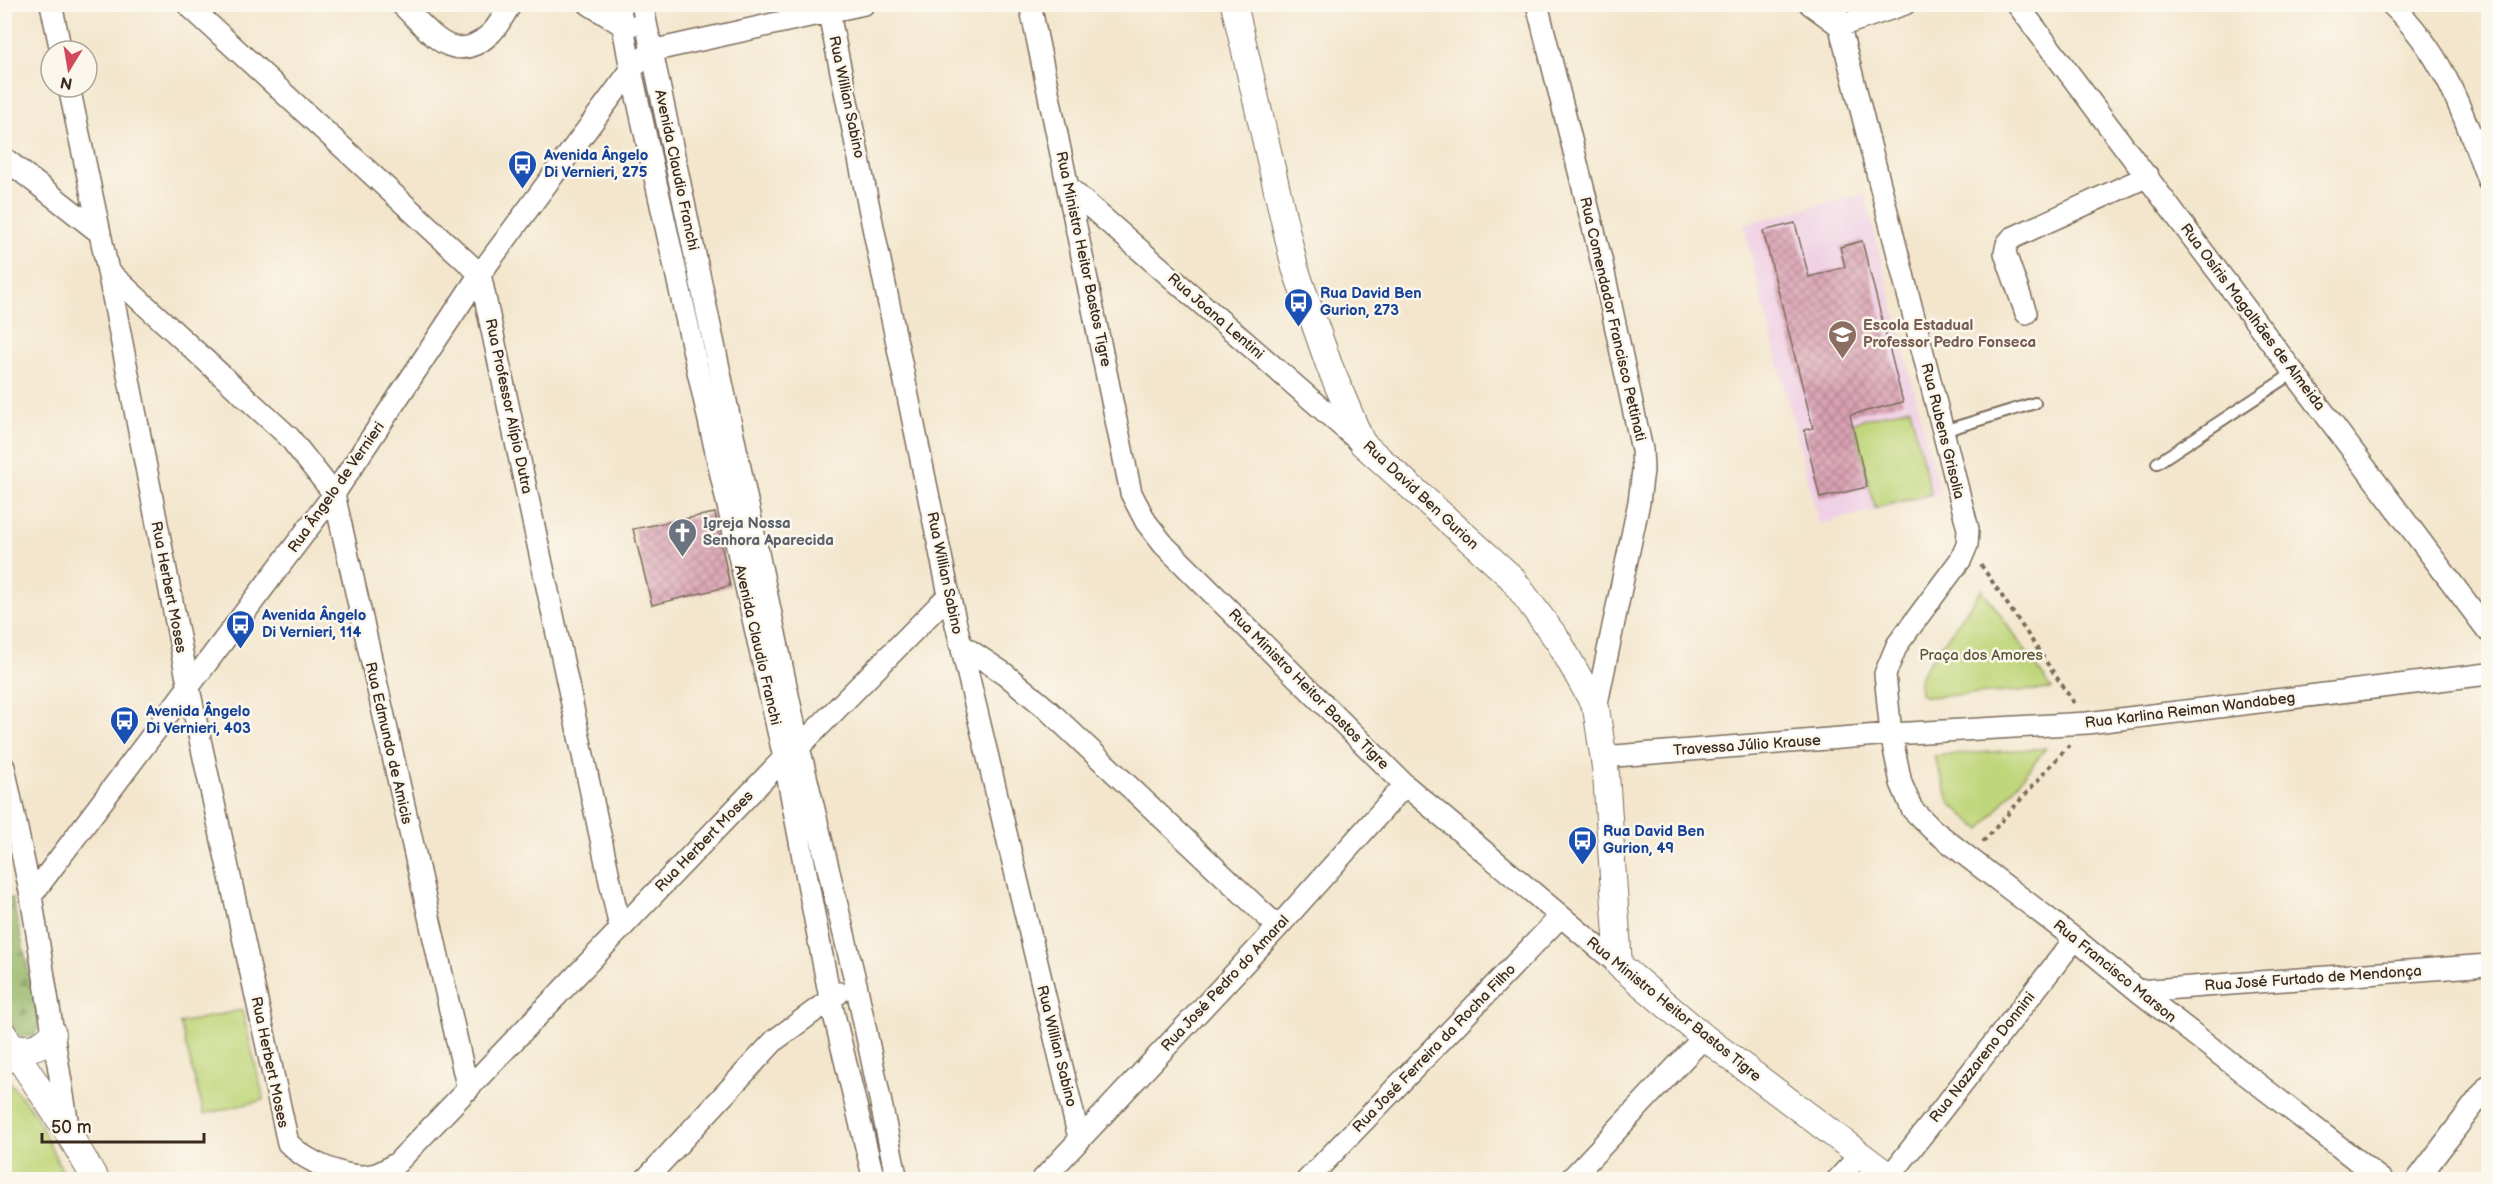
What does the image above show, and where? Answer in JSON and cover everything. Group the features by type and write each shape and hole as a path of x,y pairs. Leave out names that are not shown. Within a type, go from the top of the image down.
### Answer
{"street":[{"path":"51,4 58,39"},
{"path":"187,4 480,274"},
{"path":"401,4 441,41 456,50 471,48 491,34 511,4"},
{"path":"589,4 624,26 647,25"},
{"name":"Avenida Claudio Franchi","path":"619,4 631,70 791,752 856,984 897,1179"},
{"name":"Avenida Claudio Franchi","path":"642,4 791,752 830,998 874,1179"},
{"path":"651,51 828,8 864,4"},
{"name":"Rua Ministro Heitor Bastos Tigre","path":"1030,4 1131,493 1146,522 1164,545 1405,785 1704,1037 1892,1178"},
{"name":"Rua David Ben Gurion","path":"1234,4 1295,268 1329,365 1362,443 1510,577 1559,642 1596,708 1603,757 1619,965"},
{"name":"Rua Comendador Francisco Pettinati","path":"1537,4 1601,259 1642,450 1643,470 1639,502 1596,708"},
{"path":"1810,4 1840,26 1905,4"},
{"name":"Rua Rubens Grisolia","path":"1834,4 1968,529 1967,544"},
{"name":"Rua Osíris Magalhães de Almeida","path":"2017,4 2488,631"},
{"path":"2391,4 2408,20 2441,66 2488,180"},
{"name":"Rua Willian Sabino","path":"828,8 949,595 1079,1138"},
{"name":"Rua Ângelo de Vernieri","path":"31,896 334,494 480,274 631,70 651,51"},
{"name":"Rua Herbert Moses","path":"72,99 108,271 189,689 288,1143 306,1158 337,1171 361,1175 376,1174 397,1163 791,752 949,595"},
{"path":"4,158 100,233"},
{"path":"2026,313 2005,253 2007,244 2012,238 2148,176"},
{"name":"Rua Joana Lentini","path":"1070,189 1362,443"},
{"name":"Rua Edmundo de Amicis","path":"108,271 289,437 334,494 468,1090"},
{"name":"Rua Professor Alípio Dutra","path":"480,274 620,928"},
{"path":"1891,734 1886,674 1889,658 1896,645 1961,559 1967,544"},
{"path":"960,644 1005,674 1047,709 1278,927"},
{"name":"Rua Karlina Reiman Wandabeg","path":"1891,734 2088,723 2488,674"},
{"name":"Travessa Júlio Krause","path":"1603,757 1891,734"},
{"name":"Rua Francisco Marson","path":"1891,734 1901,783 1912,809 1932,829 2382,1179"},
{"path":"4,767 31,896 69,1134"},
{"name":"Rua José Pedro do Amaral","path":"1042,1179 1278,927 1405,785"},
{"name":"Rua José Ferreira da Rocha Filho","path":"1307,1179 1561,915"},
{"name":"Rua Nazzareno Donnini","path":"1892,1178 2075,939"},
{"name":"Rua José Furtado de Mendonça","path":"2138,991 2488,965"},
{"path":"645,1179 775,1040 830,998 856,984"},
{"path":"8,1040 20,1048 36,1047 53,1034"},
{"path":"1570,1179 1704,1037"},
{"path":"8,1040 96,1179"},
{"path":"2417,1179 2488,1086"},
{"path":"1837,1179 1860,1155"}],"lane":[{"path":"2157,463 2295,372"},
{"path":"1943,432 2035,403"}],"path":[{"path":"1967,544 2088,723 1969,858"}],"shaded area":[{"name":"Escola Estadual Professor Pedro Fonseca","path":"1865,194 1940,494 1819,524 1743,224"}],"green space":[{"path":"1910,408 1931,494 1875,508 1853,422"},
{"name":"Praça dos Amores","path":"1982,589 2052,689 1926,697 1920,694 1919,681 1924,670"},
{"path":"2046,748 1981,830 1950,803 1934,756"},
{"path":"5,898 12,898 40,1021 34,1037 14,1035 11,1020 5,1011"},
{"path":"242,1010 264,1100 204,1114 180,1023"},
{"path":"4,1075 35,1114 66,1179 5,1179"}],"building":[{"path":"1795,223 1809,277 1845,267 1840,247 1862,241 1903,402 1850,415 1867,487 1820,498 1804,430 1813,428 1763,231"},
{"name":"Igreja Nossa Senhora Aparecida","path":"715,513 730,586 652,605 633,529"}],"place":[{"name":"Avenida Ângelo Di Vernieri, 275","path":"523,190"},
{"name":"Rua David Ben Gurion, 273","path":"1299,328"},
{"name":"Escola Estadual Professor Pedro Fonseca","path":"1842,360"},
{"name":"Igreja Nossa Senhora Aparecida","path":"682,558"},
{"name":"Avenida Ângelo Di Vernieri, 114","path":"241,650"},
{"name":"Avenida Ângelo Di Vernieri, 403","path":"125,746"},
{"name":"Rua David Ben Gurion, 49","path":"1582,866"}]}
